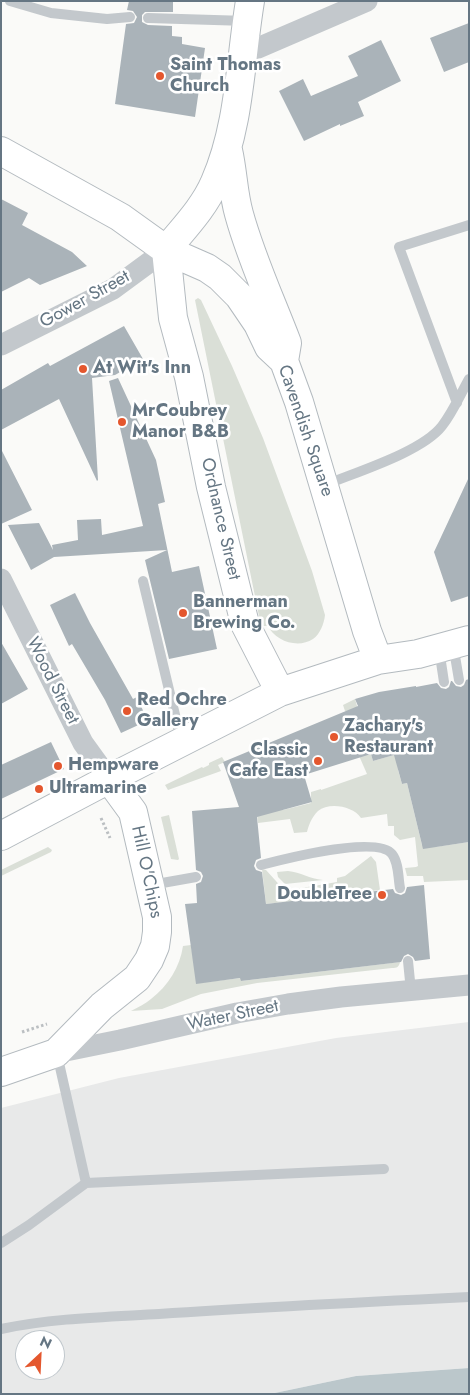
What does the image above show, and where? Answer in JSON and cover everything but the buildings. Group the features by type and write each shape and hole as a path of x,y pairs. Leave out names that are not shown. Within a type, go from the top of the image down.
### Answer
{"main road":[{"path":"166,250 201,207 214,182 227,147 235,114 248,11"},
{"path":"227,147 241,222 288,343 284,361"},
{"name":"Cavendish Square","path":"1,151 120,217 166,250 207,268 220,277 239,296 249,310 269,347 284,361 299,402 367,631 378,660"},
{"name":"Ordnance Street","path":"166,250 174,318 189,377 211,487 246,624 280,692"},
{"path":"1,836 280,692 378,660 418,654 454,644"},
{"name":"Hill O'Chips","path":"56,1053 102,1006 136,978 149,960 158,932 157,917 133,812 109,779"},
{"name":"Water Street","path":"1,1072 56,1053"}],"street":[{"path":"244,54 367,1"},
{"name":"Gower Street","path":"1,345 122,284 166,250"},
{"name":"Wood Street","path":"2,582 83,743 109,779"},
{"name":"Water Street","path":"56,1053 237,1013 332,998 469,985"}],"lane":[{"path":"10,1 51,13 107,19 130,17"},
{"path":"148,18 248,11"},
{"path":"457,403 400,247 469,225"},
{"path":"324,485 391,459 426,441 441,428 469,379"},
{"path":"143,581 182,742"},
{"path":"454,644 459,680"},
{"path":"444,682 454,644"},
{"path":"261,865 324,850 375,846 383,848 393,855 400,888"},
{"path":"150,885 196,877"},
{"path":"408,961 412,991"},
{"path":"56,1053 86,1182"},
{"path":"1,1243 29,1225 86,1182 384,1169"},
{"path":"1,1329 25,1324 83,1319 469,1297"}],"shaded area":[{"path":"198,298 201,300 232,366 263,438 312,571 325,615 320,632 307,642 288,642 276,636 268,626 261,626 195,300"},
{"path":"355,699 373,761 397,754 398,770 402,784 407,783 422,845 434,843 435,847 469,842 469,880 424,882 423,876 407,876 405,868 418,866 415,837 400,840 394,835 394,826 388,826 387,814 361,818 347,808 334,806 323,808 316,813 307,832 294,833 290,819 258,823 256,805 281,805 283,810 311,803 311,792 367,774 360,758 348,711 345,711 343,705"},
{"path":"222,757 225,762 218,765 221,771 168,790 165,785 203,768"},
{"path":"169,815 178,860 171,859 161,817"},
{"path":"48,847 52,850 51,852 1,876 1,870"},
{"path":"371,856 376,862 380,890 299,900 290,890 337,882 337,878 345,876"},
{"path":"262,869 266,870 294,901 266,904"},
{"path":"288,871 323,880 285,884 278,877 277,872"},
{"path":"191,945 197,983 241,978 241,981 400,962 395,968 257,983 201,994 162,1009 131,1011 149,1001 163,988 176,969 183,946"},
{"path":"469,1022 469,1368 356,1376 270,1394 1,1394 1,1108 119,1078 336,1038"},
{"path":"469,1368 469,1394 270,1394 356,1376"}],"place":[{"name":"Saint Thomas Church","path":"160,76"},
{"name":"At Wit's Inn","path":"83,369"},
{"name":"MrCoubrey Manor B&B","path":"122,422"},
{"name":"Bannerman Brewing Co.","path":"183,613"},
{"name":"Red Ochre Gallery","path":"127,711"},
{"name":"Zachary's Restaurant","path":"334,737"},
{"name":"Classic Cafe East","path":"318,761"},
{"name":"Hempware","path":"58,766"},
{"name":"Ultramarine","path":"39,789"},
{"name":"DoubleTree","path":"382,895"}]}
